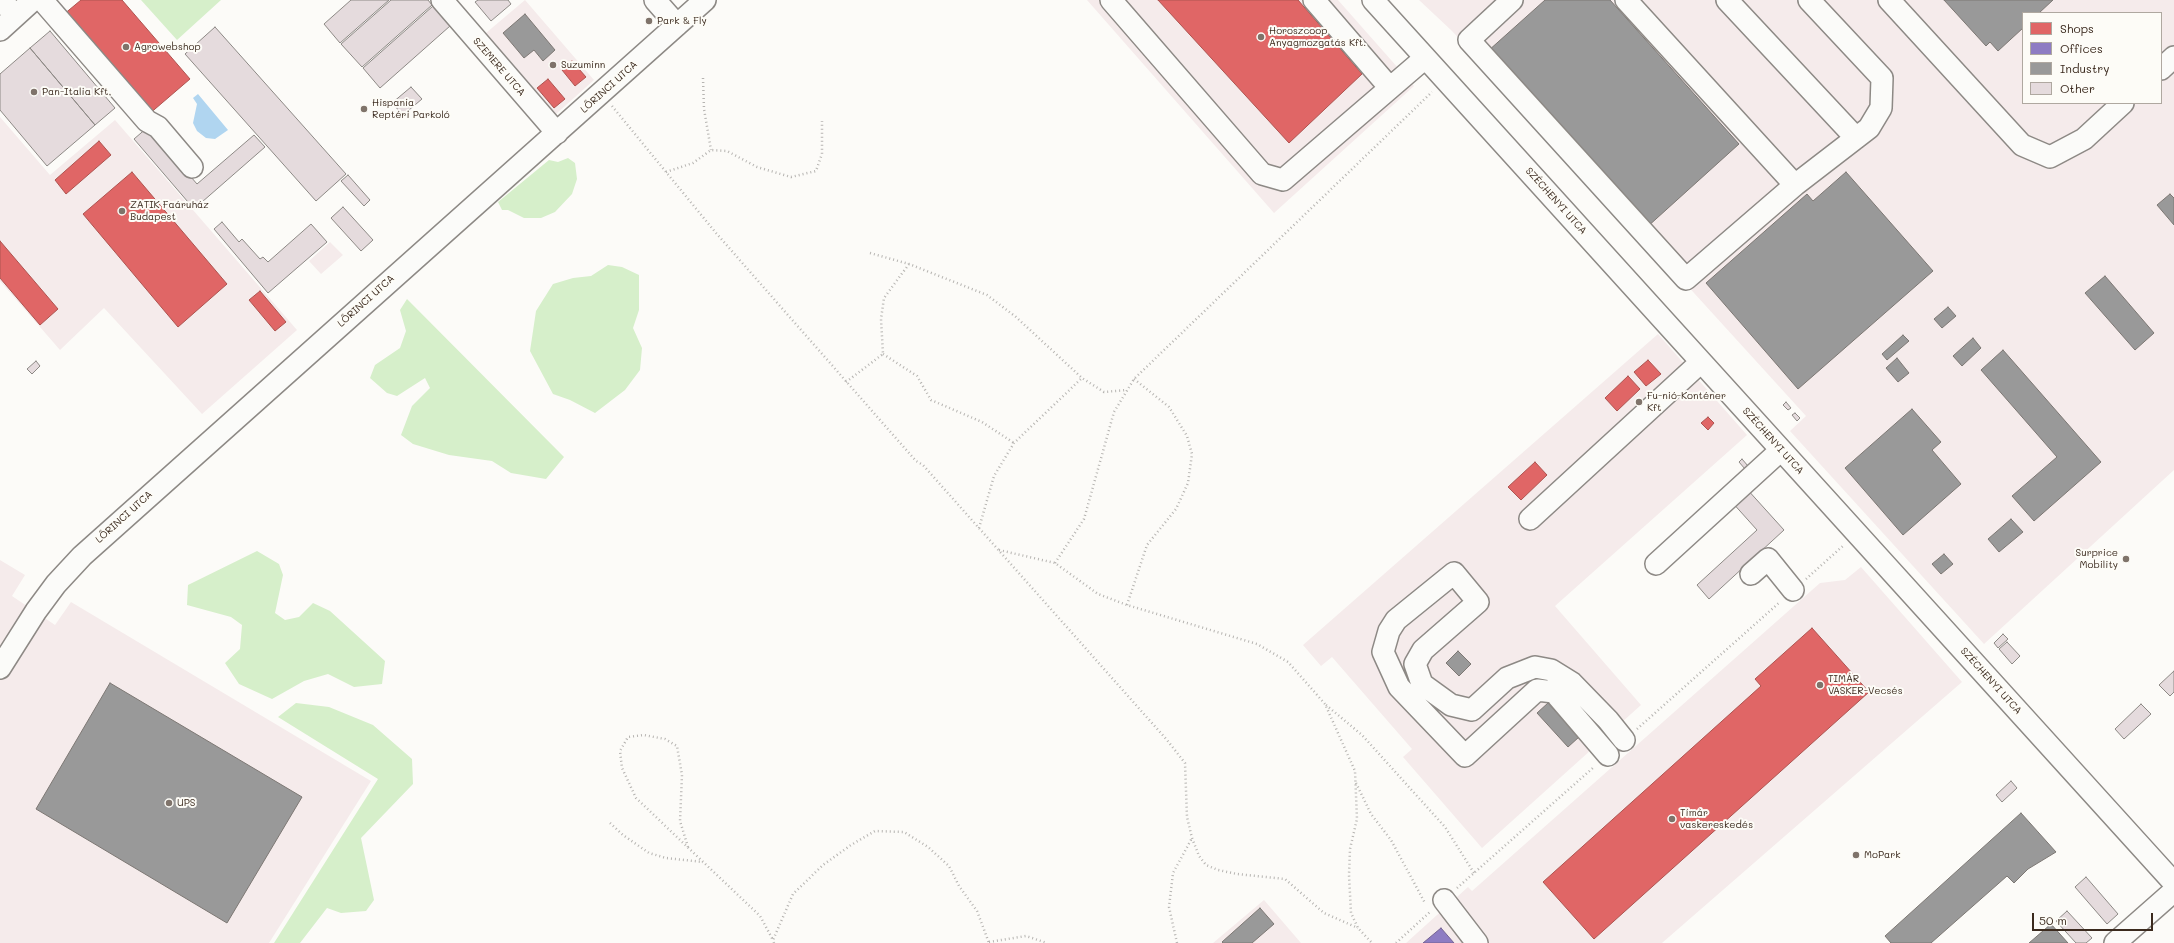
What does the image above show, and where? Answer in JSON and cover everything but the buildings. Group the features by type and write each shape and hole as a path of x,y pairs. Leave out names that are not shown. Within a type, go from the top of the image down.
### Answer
{"street":[{"path":"2,0 16,16"},
{"path":"0,30 33,0"},
{"path":"42,0 147,121 158,127 192,167"},
{"name":"SZEMERE UTCA","path":"442,0 557,133"},
{"path":"655,0 677,25"},
{"name":"LŐRINCI UTCA","path":"0,668 36,611 56,584 82,556 705,0"},
{"path":"1111,0 1262,174 1283,180 1425,58"},
{"path":"1314,0 1390,88"},
{"name":"SZÉCHENYI UTCA","path":"1373,0 2174,882"},
{"path":"1512,0 1469,40 1686,279 1795,185 1869,128 1881,108 1882,78 1810,0"},
{"path":"1626,0 1795,185"},
{"path":"1727,0 1856,138"},
{"path":"1889,0 2022,145 2050,157 2084,139 2123,104"},
{"path":"2162,68 2174,57"},
{"path":"1530,519 1701,362"},
{"path":"1656,564 1781,450"},
{"path":"1751,574 1768,559 1793,590"},
{"path":"1608,755 1554,692 1537,690 1465,756 1399,687 1384,652 1388,631 1396,620 1454,573 1478,602 1423,650 1415,664 1422,684 1451,705 1472,710 1507,678 1535,667 1550,670 1572,683 1608,720 1624,740"},
{"path":"2115,943 2174,891"},
{"path":"1437,906 1477,943"}],"path":[{"path":"703,78 704,109 711,150"},
{"path":"1055,563 1084,519 1114,412 1134,379 1445,79"},
{"path":"601,93 716,233 846,382 916,461 923,465 1167,740 1184,763 1187,792 1187,817 1192,838 1199,856 1206,865 1218,870 1237,874 1285,879 1324,913 1358,928"},
{"path":"666,172 693,162 711,150 727,151 757,166 791,178 816,171 822,154 822,121"},
{"path":"870,253 909,264 987,295 1016,316 1082,378 1104,392 1127,390"},
{"path":"883,354 881,319 884,298 909,264"},
{"path":"846,382 883,354"},
{"path":"883,354 917,376 931,400 982,422 1014,443"},
{"path":"979,528 994,476 1014,443 1082,378"},
{"path":"1127,605 1147,545 1176,509 1188,483 1192,454 1187,436 1169,407 1134,379"},
{"path":"999,550 1055,563 1098,594 1127,605 1257,644 1288,662 1324,704 1362,735 1445,827 1474,873"},
{"path":"1324,704 1355,771 1357,819 1350,849 1349,875 1352,912 1358,928 1372,943"},
{"path":"688,847 680,821 682,775 677,746 665,739 644,735 628,737 620,751 622,768 636,798 760,916 773,941"},
{"path":"1355,781 1371,814 1437,906"},
{"path":"610,823 623,836 649,852 666,858 703,862"},
{"path":"773,941 793,894 824,865 851,845 875,831 904,832 928,847 949,866 960,886 977,911 989,942 1026,936 1047,943"},
{"path":"1177,943 1169,908 1173,873 1192,838"}],"shaded area":[{"path":"525,0 594,80 556,114 486,33"},
{"path":"1087,0 1338,0 1414,86 1274,213"},
{"path":"1419,0 2174,0 2174,470 1984,644 1790,431 1806,416 1562,148 1452,31"},
{"path":"0,117 50,175 115,120 297,330 202,414 104,308 60,350 0,281"},
{"path":"330,242 343,255 321,274 309,261"},
{"path":"1658,334 1747,435 1555,606 1641,705 1482,848 1403,757 1412,749 1332,657 1321,666 1303,645"},
{"path":"0,560 25,575 12,596 55,625 71,602 371,781 269,943 0,943"},
{"path":"1861,567 1962,682 1662,943 1406,943 1468,887 1472,891 1820,583 1845,580"},
{"path":"1264,900 1301,943 1213,943"}],"green space":[{"path":"141,0 221,0 177,40"},
{"path":"568,158 575,163 577,179 572,194 555,212 541,218 524,218 508,210 502,210 498,202 549,160 558,162"},
{"path":"608,265 622,267 639,275 639,310 633,328 642,348 640,370 625,390 595,413 570,400 553,394 530,351 536,311 553,284 573,278 591,276"},
{"path":"407,299 564,457 546,479 511,473 492,461 449,455 413,444 401,435 412,406 430,388 425,378 397,396 387,393 370,378 375,365 400,348 406,331 400,310"},
{"path":"257,551 279,564 283,575 275,613 285,620 299,617 313,603 330,611 385,661 382,684 354,687 328,674 304,681 272,699 239,684 225,663 240,649 242,625 231,617 187,605 188,585"},
{"path":"296,703 329,707 373,725 412,759 413,784 361,838 374,900 366,911 341,913 327,908 300,943 274,943 378,779 278,717"}],"water":[{"path":"198,94 228,130 215,139 206,138 197,131 193,123 197,104 193,98"}],"place":[{"name":"Park & Fly","path":"649,21"},
{"name":"Horoszcoop Anyagmozgatás Kft.","path":"1261,37"},
{"name":"Agrowebshop","path":"126,47"},
{"name":"Suzuminn","path":"553,65"},
{"name":"Pan-Italia Kft.","path":"34,92"},
{"name":"Hispania Reptéri Parkoló","path":"364,109"},
{"name":"ZATIK Faáruház Budapest","path":"122,211"},
{"name":"Fu-nió-Konténer Kft","path":"1639,402"},
{"name":"Surprice Mobility","path":"2126,559"},
{"name":"TIMÁR VASKER-Vecsés","path":"1820,685"},
{"name":"UPS","path":"169,803"},
{"name":"Tímár vaskereskedés","path":"1672,819"},
{"name":"MoPark","path":"1856,855"}]}
